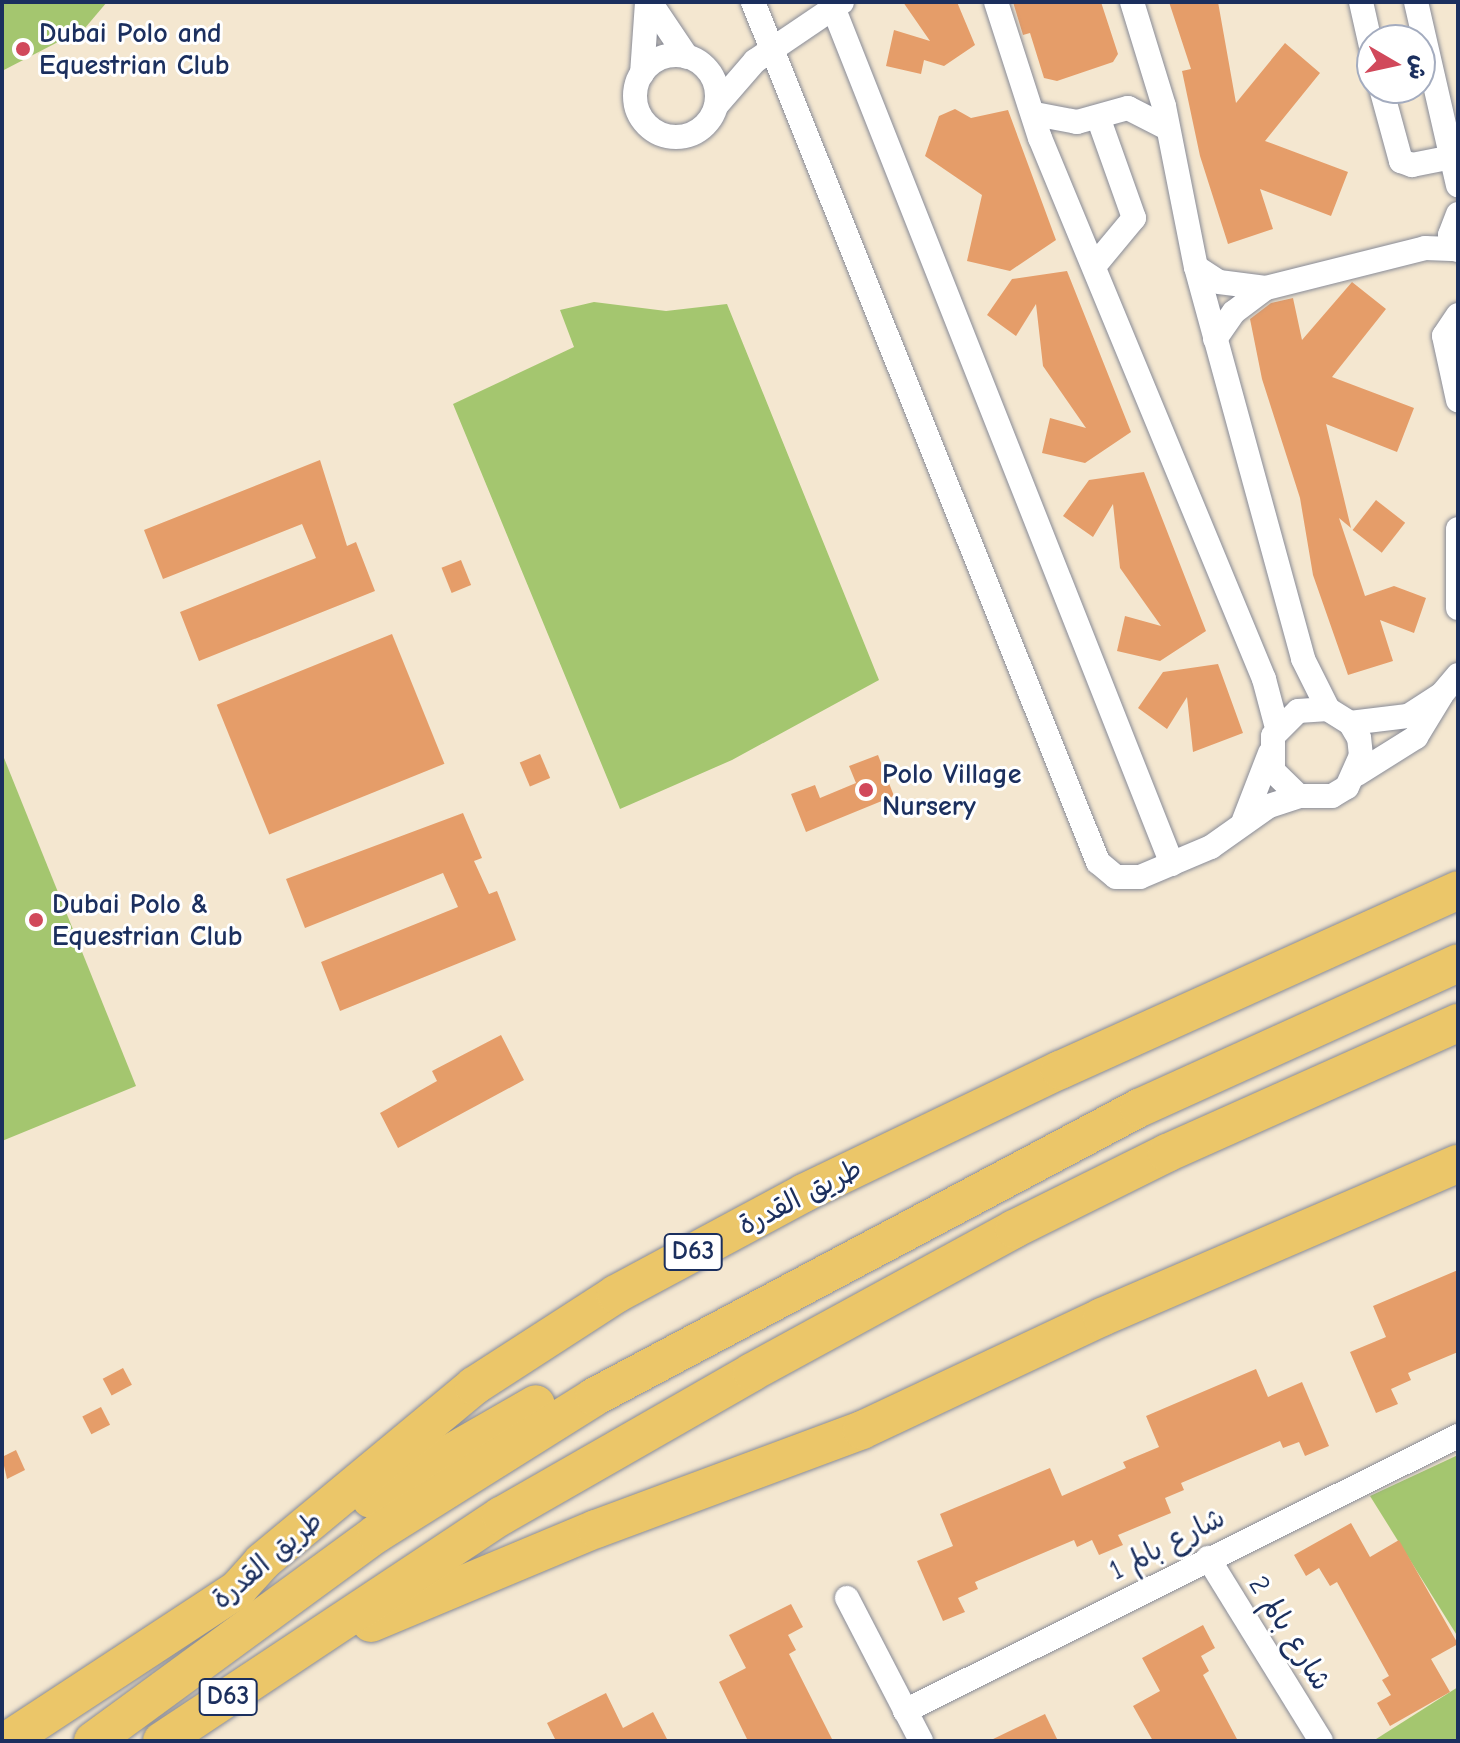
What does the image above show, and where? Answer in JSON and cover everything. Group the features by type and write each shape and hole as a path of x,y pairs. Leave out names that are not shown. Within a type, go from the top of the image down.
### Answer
{"main road":[{"name":"طريق القدرة","path":"7,1741 238,1589 262,1562 474,1386 616,1294 804,1193 1060,1070 1458,890"},
{"name":"طريق القدرة","path":"93,1741 446,1487 732,1321 1139,1108 1458,963"},
{"name":"D63","path":"162,1741 501,1516 1000,1236 1167,1153 1458,1023"},
{"name":"D63","path":"294,1654 596,1529 862,1430 1102,1317 1458,1164"},
{"path":"238,1589 472,1438 640,1349 732,1321"}],"street":[{"path":"649,2 697,63 716,106"},
{"path":"649,2 642,74 635,99 639,113 658,133 692,134 708,121 716,106 771,48 835,4 1172,864"},
{"path":"753,2 1098,862 1106,871 1128,879 1211,847 1244,820 1299,796 1332,796 1357,774 1416,737 1442,694 1458,675"},
{"path":"996,2 1050,159 1264,679 1277,728 1244,820"},
{"path":"1132,2 1152,65 1196,267 1306,668 1328,709 1350,723 1392,721 1442,694"},
{"path":"1361,2 1366,24"},
{"path":"1416,2 1458,185"},
{"path":"642,74 662,58 697,63 771,48"},
{"path":"1128,108 1152,65"},
{"path":"1385,104 1401,161 1456,169"},
{"path":"1035,114 1088,120 1128,108 1167,128"},
{"path":"1050,159 1088,120"},
{"path":"1088,120 1134,218 1095,265"},
{"path":"1196,267 1219,282 1266,288 1425,248 1458,250 1455,214"},
{"path":"1425,248 1455,214"},
{"path":"1215,339 1234,312 1266,288"},
{"path":"1458,315 1444,336 1458,400"},
{"path":"1458,529 1458,608"},
{"path":"1277,728 1298,711 1328,709"},
{"path":"1350,723 1361,756 1357,774"},
{"path":"1270,753 1273,771 1299,796"},
{"name":"شارع بالم 1","path":"905,1711 1458,1436"},
{"name":"شارع بالم 2","path":"1208,1558 1321,1741"},
{"path":"847,1598 921,1741"}],"green space":[{"name":"Dubai Polo and Equestrian Club","path":"2,2 107,2 85,28 2,71"},
{"path":"594,302 666,311 727,304 879,680 732,760 620,809 453,404 574,347 560,310"},
{"name":"Dubai Polo & Equestrian Club","path":"2,753 136,1086 2,1141"},
{"path":"1458,1455 1458,1637 1370,1496"},
{"path":"1458,1687 1458,1741 1373,1741"}],"building":[{"path":"903,2 957,2 975,45 944,66 924,60 921,74 886,66 894,30 930,41"},
{"path":"1013,2 1101,2 1118,54 1113,62 1057,81 1044,78 1030,33 1023,35"},
{"path":"1169,2 1218,2 1236,103 1285,43 1320,73 1265,141 1348,172 1331,216 1260,189 1273,229 1228,244 1200,156 1182,71 1191,69"},
{"path":"955,109 971,118 1008,110 1056,240 1010,271 967,261 982,195 925,156 939,116"},
{"path":"1067,271 1131,432 1085,463 1042,453 1050,418 1086,428 1043,366 1036,304 1016,336 987,315 1012,279"},
{"path":"1352,282 1386,309 1332,377 1414,408 1397,452 1326,424 1351,528 1339,518 1365,596 1394,586 1426,598 1414,633 1380,620 1393,661 1348,675 1313,575 1300,498 1262,379 1250,319 1271,303 1293,298 1302,340"},
{"path":"320,460 347,546 356,542 375,591 199,661 180,612 316,558 302,524 163,579 144,530"},
{"path":"1144,472 1206,631 1160,661 1117,651 1125,616 1161,626 1120,568 1113,504 1093,537 1063,516 1089,480"},
{"path":"1376,500 1405,523 1382,553 1353,530"},
{"path":"461,560 471,585 452,593 442,568"},
{"path":"392,634 444,764 269,835 217,705"},
{"path":"1218,664 1243,733 1193,752 1187,697 1167,729 1138,708 1163,672"},
{"path":"540,754 550,778 530,787 520,763"},
{"name":"Polo Village Nursery","path":"878,755 894,796 806,832 791,794 815,785 820,798 856,783 849,766"},
{"path":"463,813 482,858 474,861 489,894 497,891 516,940 340,1011 321,962 458,907 443,873 305,928 286,879"},
{"path":"501,1035 524,1080 398,1148 380,1113 437,1081 432,1071"},
{"path":"1458,1270 1458,1352 1408,1373 1411,1380 1391,1389 1398,1404 1376,1413 1350,1352 1386,1337 1373,1306"},
{"path":"123,1368 132,1385 112,1396 103,1379"},
{"path":"1256,1369 1268,1397 1302,1382 1329,1446 1305,1456 1299,1442 1283,1448 1280,1441 1181,1483 1184,1490 1165,1498 1171,1513 1118,1535 1123,1545 1099,1555 1092,1540 1077,1547 1074,1540 975,1582 978,1589 958,1598 965,1612 943,1621 917,1561 953,1546 940,1514 1050,1468 1062,1496 1126,1468 1123,1462 1159,1447 1146,1416"},
{"path":"101,1407 110,1425 91,1434 82,1417"},
{"path":"16,1450 25,1470 7,1479 2,1457"},
{"path":"1351,1523 1370,1557 1399,1540 1458,1644 1431,1659 1450,1692 1390,1726 1377,1703 1391,1695 1382,1680 1389,1676 1337,1582 1330,1586 1319,1568 1306,1576 1294,1555"},
{"path":"791,1604 803,1627 788,1635 796,1650 789,1654 833,1741 748,1741 719,1682 746,1668 729,1635"},
{"path":"1203,1625 1215,1648 1201,1656 1209,1671 1203,1675 1238,1741 1153,1741 1133,1706 1160,1691 1142,1658"},
{"path":"606,1693 623,1728 653,1712 668,1741 556,1741 547,1723"},
{"path":"1045,1714 1058,1741 989,1741"}],"place":[{"name":"Dubai Polo and Equestrian Club","path":"23,49"},
{"name":"Polo Village Nursery","path":"866,790"},
{"name":"Dubai Polo & Equestrian Club","path":"36,920"}]}
